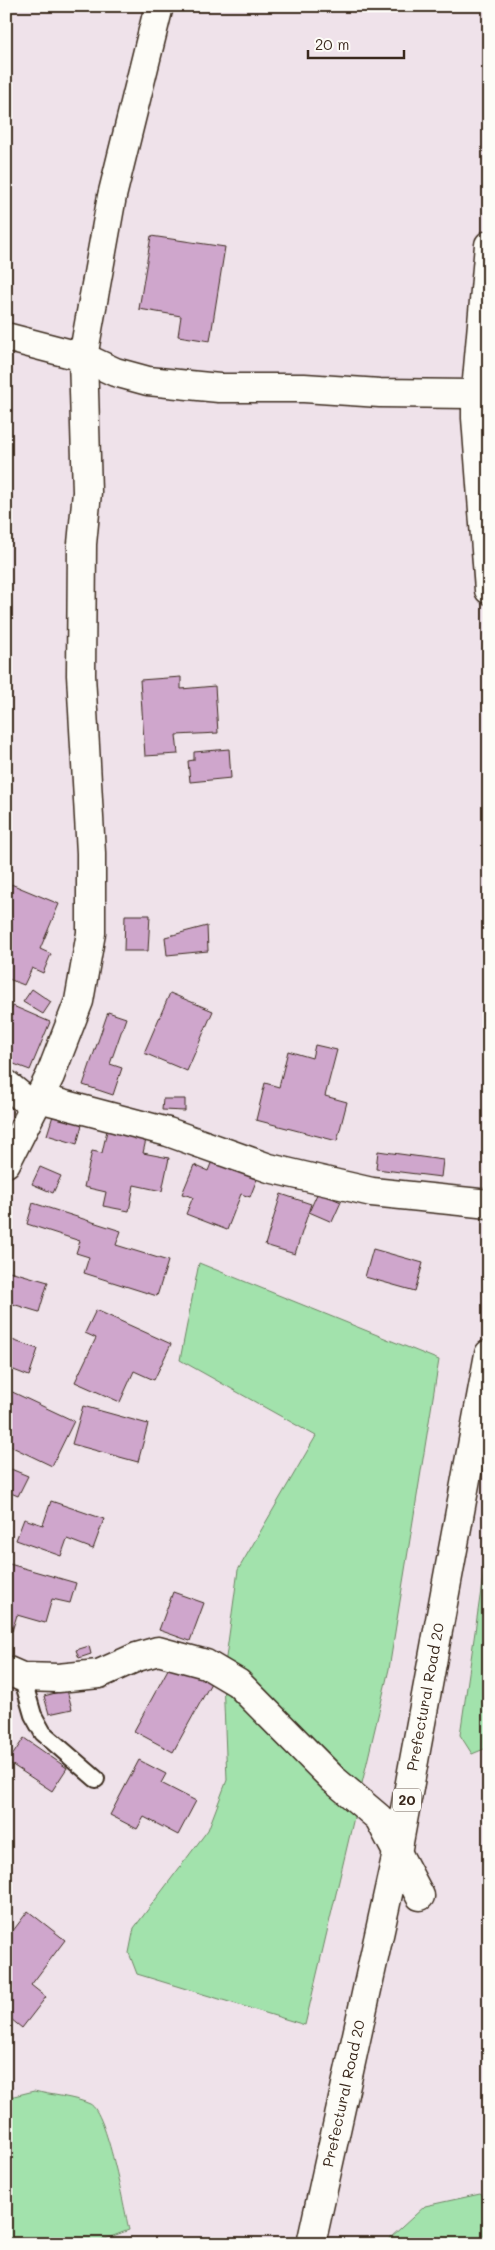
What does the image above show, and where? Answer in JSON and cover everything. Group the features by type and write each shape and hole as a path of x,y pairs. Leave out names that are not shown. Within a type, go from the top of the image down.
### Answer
{"street":[{"path":"6,1163 36,1103 79,1001 91,933 91,853 81,675 82,544 87,492 83,357 112,196 159,6"},
{"path":"489,245 482,390 476,418 489,590"},
{"path":"6,337 83,357 115,372 148,381 219,388 304,388 380,393 470,394 482,390"},
{"path":"6,1084 36,1103 168,1132 270,1168 372,1192 489,1204"},
{"name":"Prefectural Road 20","path":"311,2244 397,1853 489,1354"},
{"path":"14,1674 58,1678 99,1674 137,1657 158,1651 206,1664 238,1683 333,1779 379,1818 420,1896"}],"lane":[{"path":"14,1674 43,1732 96,1779"}],"green space":[{"path":"199,1263 439,1360 389,1669 305,2025 137,1974 129,1953 134,1928 208,1830 227,1780 223,1679 238,1570 316,1436 180,1360"},
{"path":"489,1535 489,1747 472,1754 460,1735"},
{"path":"34,2091 84,2102 90,2104 96,2111 103,2124 108,2142 129,2230 92,2244 6,2244 6,2098"},
{"path":"480,2194 489,2199 489,2244 387,2244 390,2238 425,2206"}],"building":[{"path":"151,236 225,247 210,341 178,336 181,316 139,309"},
{"path":"181,677 181,689 215,686 218,733 176,735 178,754 145,756 140,680"},
{"path":"229,749 231,778 190,782 188,761 194,760 194,752"},
{"path":"11,884 59,904 40,949 51,954 43,973 32,968 24,985 6,978 6,895"},
{"path":"125,915 150,915 148,951 124,951"},
{"path":"207,926 208,951 167,955 165,937"},
{"path":"32,989 51,1002 43,1014 23,1002"},
{"path":"170,993 213,1011 187,1071 144,1053"},
{"path":"13,1006 50,1022 30,1070 6,1061 6,1022"},
{"path":"108,1012 126,1018 110,1064 122,1068 113,1095 83,1085"},
{"path":"315,1045 337,1050 325,1096 347,1102 337,1141 256,1120 265,1083 279,1087 288,1051 312,1058"},
{"path":"163,1099 185,1099 185,1111 162,1110"},
{"path":"55,1109 84,1117 77,1144 47,1135"},
{"path":"108,1126 147,1135 143,1153 169,1158 162,1191 134,1185 129,1211 103,1206 106,1192 84,1187 92,1151 102,1153"},
{"path":"378,1151 443,1160 441,1177 376,1169"},
{"path":"212,1161 257,1179 250,1197 241,1194 227,1230 186,1214 193,1197 182,1194 194,1165 208,1171"},
{"path":"40,1167 61,1176 53,1193 32,1184"},
{"path":"318,1192 341,1202 332,1222 309,1212"},
{"path":"281,1194 311,1204 295,1254 265,1245"},
{"path":"33,1203 121,1231 116,1245 168,1261 157,1296 84,1273 89,1257 76,1253 80,1241 27,1224"},
{"path":"373,1249 423,1263 415,1291 365,1277"},
{"path":"6,1270 48,1282 39,1312 6,1302"},
{"path":"96,1310 171,1344 154,1380 134,1371 120,1402 75,1382 96,1338 85,1333"},
{"path":"6,1338 38,1349 29,1376 6,1367"},
{"path":"6,1389 74,1421 52,1466 6,1444 6,1410 9,1404 6,1402"},
{"path":"83,1406 148,1424 138,1462 72,1444"},
{"path":"6,1467 28,1476 18,1496 6,1491"},
{"path":"51,1501 104,1519 93,1549 67,1539 61,1556 16,1540 24,1519 43,1525"},
{"path":"6,1563 76,1583 70,1603 52,1599 45,1623 17,1615 12,1631 6,1629"},
{"path":"173,1592 204,1603 190,1641 159,1630"},
{"path":"89,1646 91,1654 79,1658 76,1650"},
{"path":"172,1662 211,1683 173,1752 134,1731"},
{"path":"67,1690 72,1709 49,1714 44,1696"},
{"path":"24,1738 67,1768 52,1791 8,1762"},
{"path":"139,1760 166,1774 161,1783 196,1801 178,1835 144,1817 137,1829 110,1815"},
{"path":"28,1911 65,1940 31,1985 46,1997 22,2028 6,2015 6,1940"}]}
